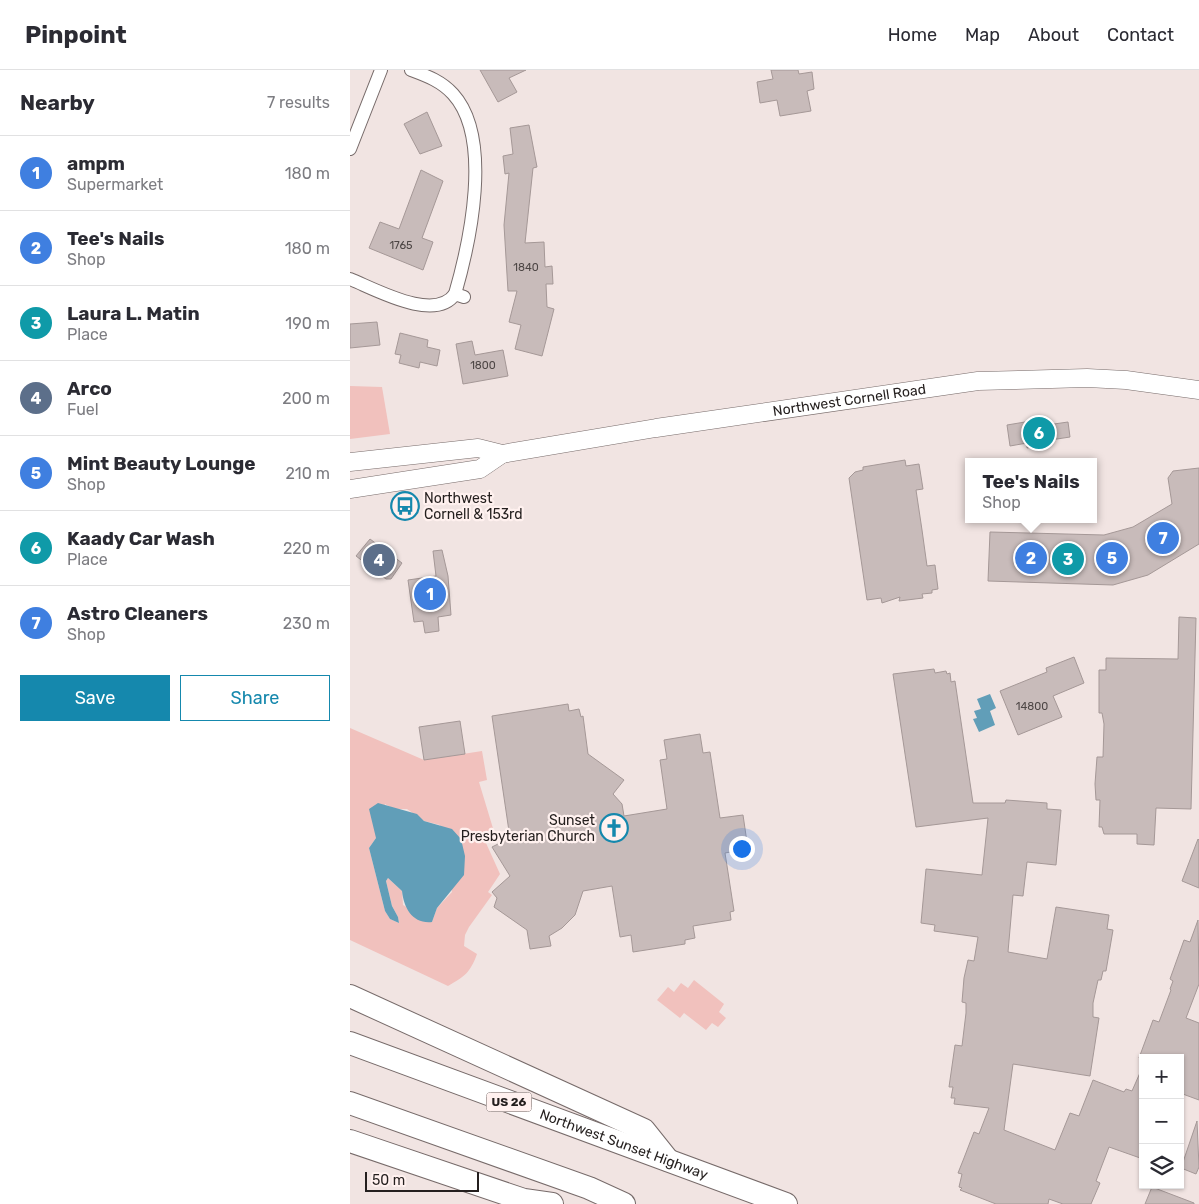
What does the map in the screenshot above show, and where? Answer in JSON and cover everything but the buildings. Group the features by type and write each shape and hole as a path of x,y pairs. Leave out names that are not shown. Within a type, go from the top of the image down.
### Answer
{"highway":[{"path":"350,996 644,1130 669,1161"},
{"name":"Northwest Sunset Highway","path":"350,1042 786,1204"},
{"path":"350,1103 589,1188 624,1204"},
{"path":"350,1141 524,1200 552,1204"}],"main road":[{"name":"Northwest Cornell Road","path":"350,462 478,448 502,454 646,430 978,381 1087,378 1126,380 1199,390"},
{"name":"Northwest Cornell Road","path":"350,489 480,469 502,454"}],"street":[{"path":"350,150 381,70"},
{"path":"350,279 404,301 417,304 440,305 460,295 469,236 476,160 475,144 467,115 453,94 431,78 411,70"}],"shaded area":[{"path":"350,386 382,387 390,434 350,439"},
{"path":"350,728 424,760 482,751 487,780 479,782 495,835 486,843 500,874 488,892 492,895 465,935 464,946 477,954 472,966 463,976 448,986 350,940","holes":["385,804 394,809 407,809 424,821 440,825 452,892 437,908 432,922 403,905 402,891 388,878 386,881 392,906 399,923 390,919 385,911 369,848 376,838"]},
{"path":"694,980 724,1004 719,1012 726,1018 718,1027 712,1023 706,1030 684,1013 680,1018 657,1000 668,987 674,992 681,983 688,988"}],"water":[{"path":"990,694 996,708 990,711 995,725 979,732 973,719 977,718 974,711 981,709 977,699"},
{"path":"378,803 417,814 424,821 452,829 461,839 465,856 464,875 437,908 432,922 420,921 411,914 405,904 402,891 388,878 386,881 392,906 399,923 390,919 385,911 369,848 376,838 369,809"}],"place":[{"name":"Kaady Car Wash","path":"1039,433"},
{"name":"Northwest Cornell & 153rd","path":"405,506"},
{"name":"Astro Cleaners","path":"1163,538"},
{"name":"Tee's Nails","path":"1031,558"},
{"name":"Mint Beauty Lounge","path":"1112,558"},
{"name":"Laura L. Matin","path":"1068,559"},
{"name":"Arco","path":"379,560"},
{"name":"ampm","path":"430,594"},
{"name":"Sunset Presbyterian Church","path":"614,828"}]}
